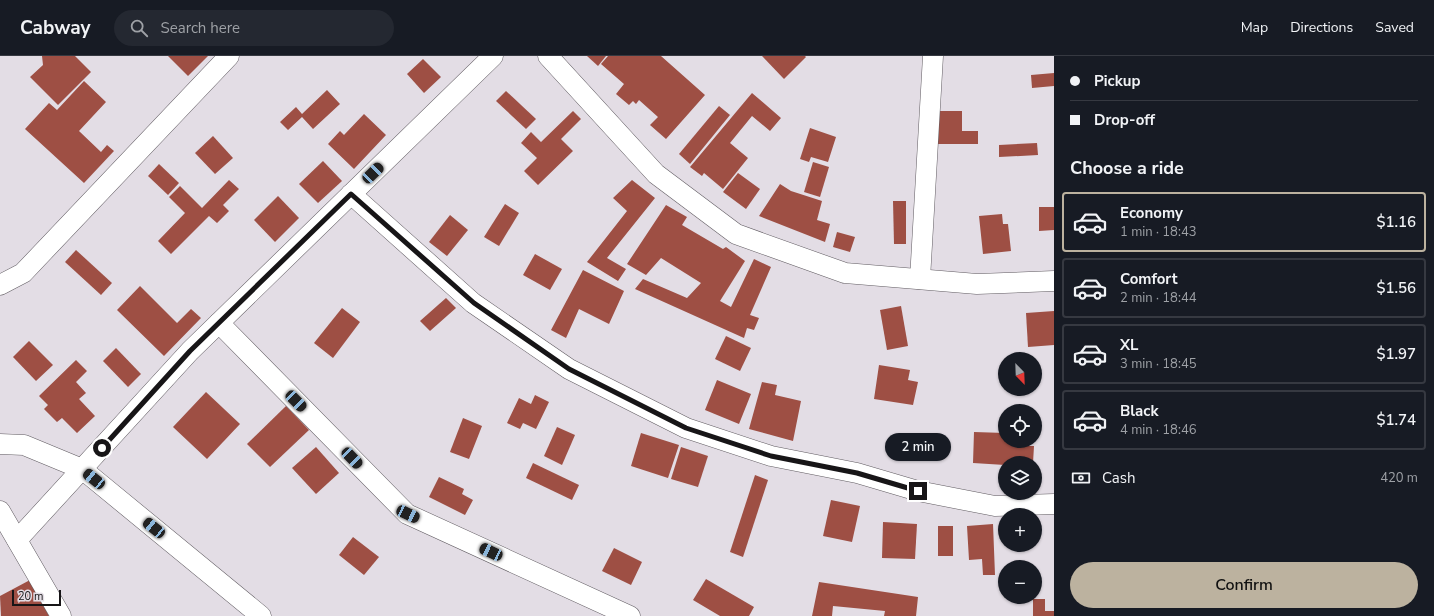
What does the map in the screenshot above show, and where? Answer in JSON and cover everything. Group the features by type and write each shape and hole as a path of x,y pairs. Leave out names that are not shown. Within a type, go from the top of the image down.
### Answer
{"street":[{"path":"0,285 23,273 229,56"},
{"path":"61,616 6,528 82,469 190,351 493,56"},
{"path":"548,56 656,174 736,234 845,273 977,284 1054,281"},
{"path":"920,279 933,56"},
{"path":"351,194 474,303 569,369 686,428 771,456 857,473 918,491 995,506 1054,504"},
{"path":"219,323 408,514 630,616"},
{"path":"0,444 24,445 82,469 262,616"}],"building":[{"path":"42,56 75,56 91,72 58,105 30,77 43,65"},
{"path":"168,56 208,56 188,76"},
{"path":"587,56 606,56 598,66"},
{"path":"608,56 661,56 705,95 666,139 650,125 658,117 639,100 636,104 633,101 629,105 616,94 624,84 601,64"},
{"path":"762,56 805,56 806,57 784,79"},
{"path":"423,59 441,77 424,93 407,74"},
{"path":"1054,73 1054,86 1032,88 1031,75"},
{"path":"84,81 106,102 79,131 101,152 107,145 114,151 84,183 25,129 49,103 57,110"},
{"path":"327,90 340,104 313,129 302,117 288,130 280,122 296,107 302,114"},
{"path":"506,91 536,119 526,129 496,101"},
{"path":"752,93 781,118 770,131 752,116 730,143 748,158 723,189 704,173 702,176 690,167"},
{"path":"719,106 730,115 690,164 679,154"},
{"path":"573,111 581,119 561,139 573,151 538,185 524,171 537,158 521,143 531,132 541,142"},
{"path":"936,111 962,111 962,131 978,131 978,144 935,144"},
{"path":"364,114 386,135 354,169 328,144 340,131 344,135"},
{"path":"810,128 836,137 828,162 811,157 809,162 800,159"},
{"path":"213,136 233,158 215,174 195,153"},
{"path":"1037,143 1038,155 999,157 999,145"},
{"path":"323,161 342,181 318,203 299,184"},
{"path":"813,162 829,167 820,197 804,192"},
{"path":"159,164 179,183 168,195 148,176"},
{"path":"738,173 760,189 746,209 723,192"},
{"path":"229,180 239,189 223,205 229,211 217,223 209,216 171,254 158,241 185,213 169,197 180,186 202,208"},
{"path":"632,180 655,198 607,258 626,269 618,281 587,262 627,211 613,198"},
{"path":"780,184 791,191 822,201 817,220 830,224 825,242 759,216"},
{"path":"278,196 299,218 275,242 254,220"},
{"path":"893,201 906,201 906,244 894,244"},
{"path":"505,204 519,213 499,246 484,237"},
{"path":"666,205 687,217 682,225 723,249 726,247 745,261 720,301 731,307 754,259 771,267 750,315 759,318 754,330 747,328 744,338 635,289 643,279 687,298 701,283 661,258 646,275 627,264"},
{"path":"1039,207 1054,207 1054,230 1039,231"},
{"path":"1002,214 1003,224 1008,224 1011,251 983,254 979,216"},
{"path":"450,215 468,230 447,256 429,242"},
{"path":"837,232 855,237 850,252 833,247"},
{"path":"76,250 112,283 101,295 65,262"},
{"path":"535,254 562,269 550,290 523,275"},
{"path":"583,270 624,291 609,324 579,309 566,338 551,330"},
{"path":"140,286 177,323 191,309 201,318 164,356 117,310"},
{"path":"446,298 456,308 430,331 420,321"},
{"path":"901,306 908,346 887,350 880,310"},
{"path":"342,308 360,322 333,358 314,343"},
{"path":"1054,311 1054,345 1028,347 1026,313"},
{"path":"726,336 751,348 740,371 715,359"},
{"path":"29,341 53,365 36,381 13,357"},
{"path":"116,348 141,374 128,387 103,361"},
{"path":"76,360 87,371 76,382 86,393 79,399 95,416 77,433 62,418 57,422 44,409 48,405 39,396"},
{"path":"879,365 910,370 908,380 918,382 913,405 874,399"},
{"path":"717,380 751,394 739,424 705,410"},
{"path":"762,382 777,385 775,395 801,401 793,441 749,429"},
{"path":"206,392 240,424 207,459 173,427"},
{"path":"535,395 549,402 536,429 523,423 520,429 507,423 519,398 531,404"},
{"path":"286,406 309,430 270,467 247,444"},
{"path":"463,418 482,426 469,459 450,452"},
{"path":"557,427 575,435 562,465 544,456"},
{"path":"974,432 998,433 998,448 1034,448 1033,456 998,456 998,465 973,463"},
{"path":"641,433 679,445 668,478 631,466"},
{"path":"316,447 339,473 316,494 292,468"},
{"path":"681,447 708,456 698,487 671,479"},
{"path":"533,463 579,485 572,500 526,478"},
{"path":"755,475 768,480 743,557 730,552"},
{"path":"439,477 464,489 462,494 473,500 465,515 429,497"},
{"path":"831,500 860,506 852,542 823,536"},
{"path":"883,522 917,524 915,559 882,558"},
{"path":"993,524 995,575 983,575 982,559 969,560 967,526"},
{"path":"938,526 953,526 953,556 938,556"},
{"path":"353,537 379,557 364,575 339,555"},
{"path":"614,548 642,562 631,585 602,571"},
{"path":"706,579 754,607 749,616 720,616 693,600"},
{"path":"30,580 49,616 1,616 0,596"},
{"path":"819,582 918,597 916,616 884,616 885,611 833,606 832,616 812,616"},
{"path":"1042,599 1045,599 1045,611 1054,611 1054,616 1033,616 1033,604 1042,604"}],"route":[{"path":"102,448 190,351 351,194 474,303 569,369 686,428 771,456 857,473 918,491"}]}
